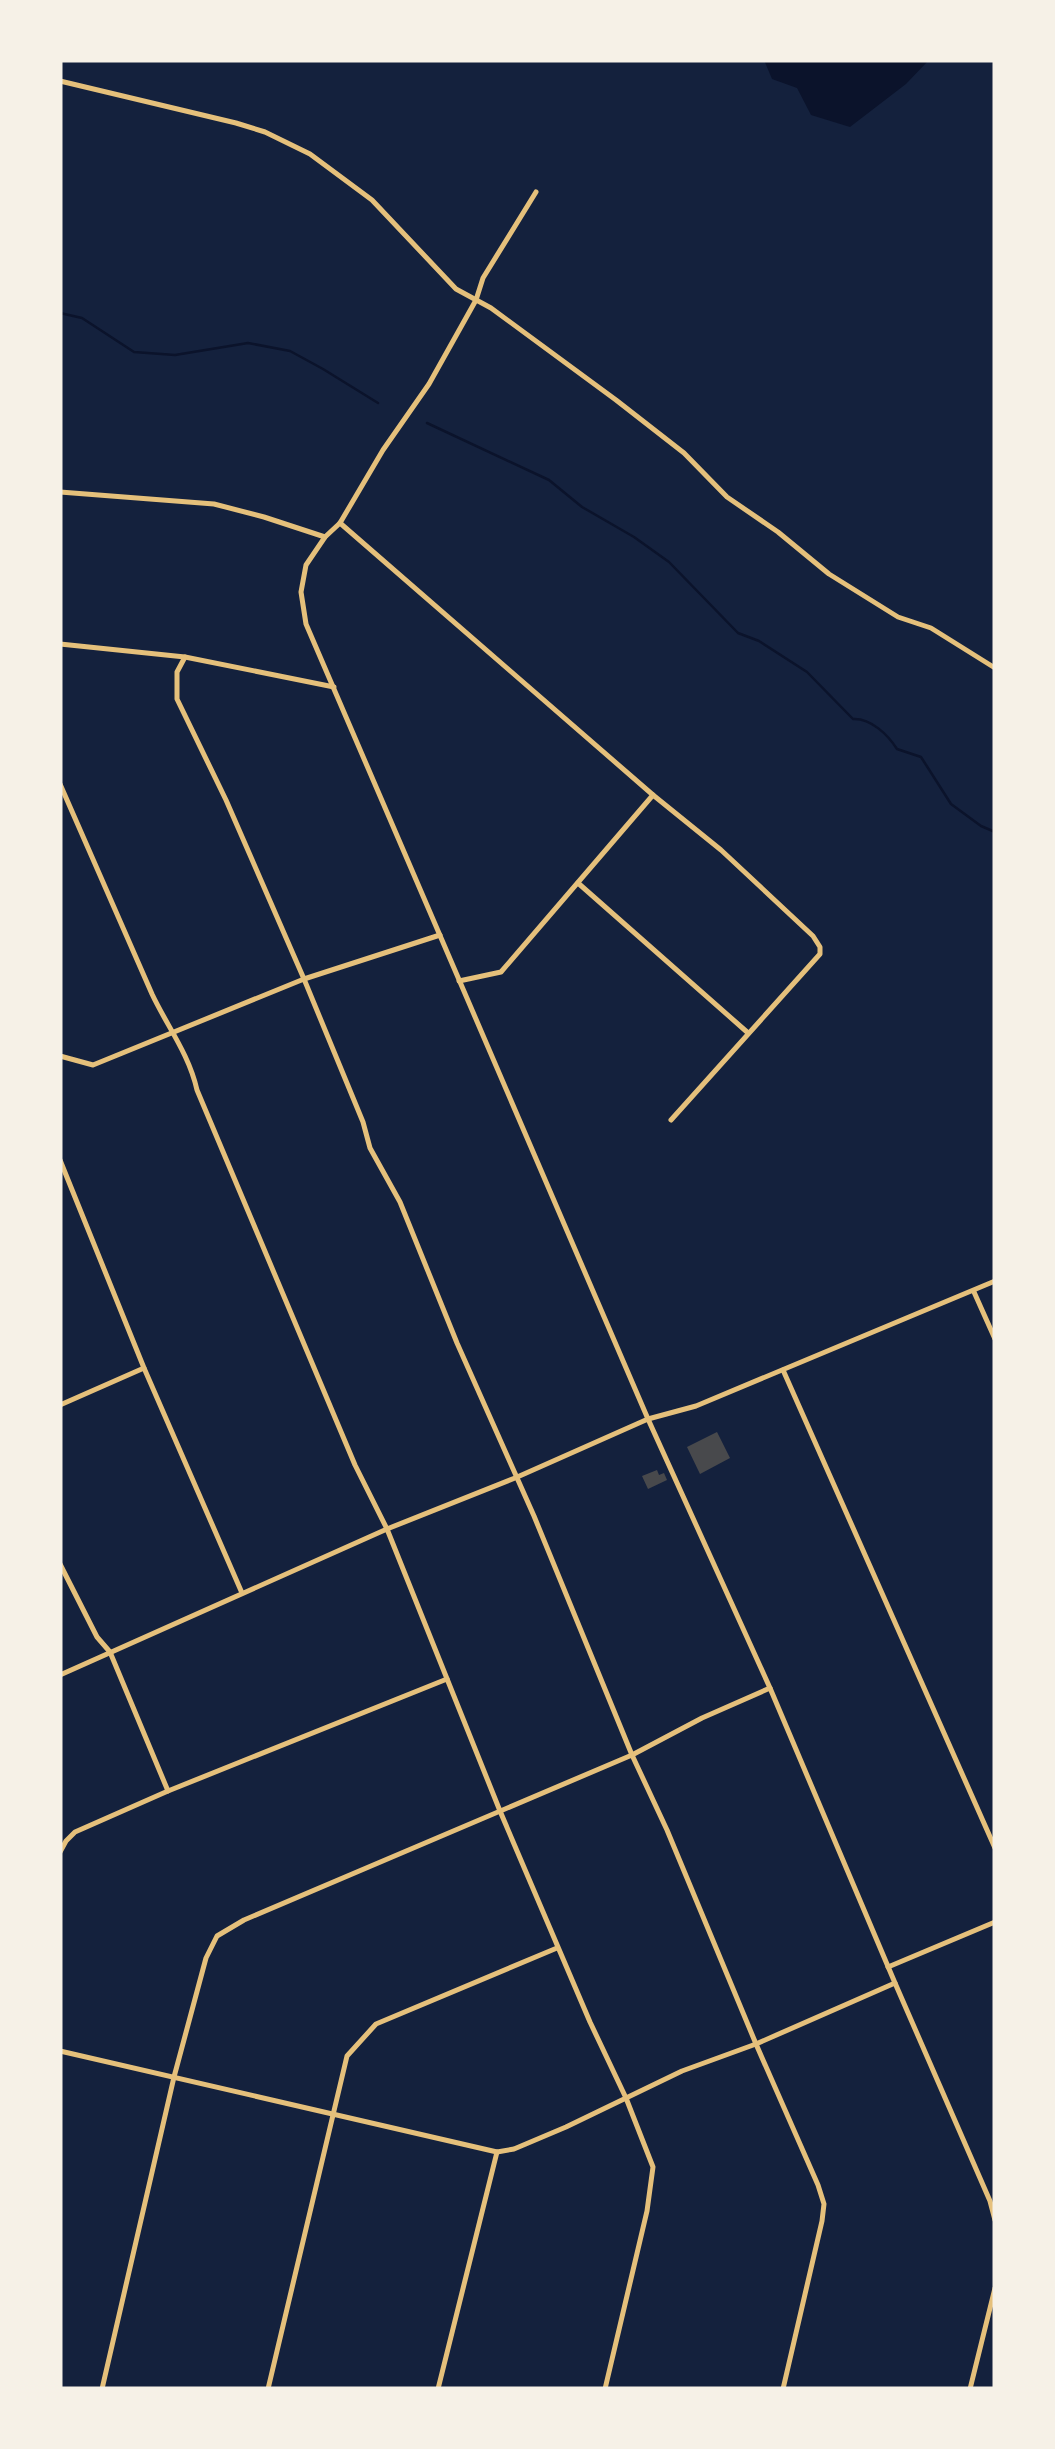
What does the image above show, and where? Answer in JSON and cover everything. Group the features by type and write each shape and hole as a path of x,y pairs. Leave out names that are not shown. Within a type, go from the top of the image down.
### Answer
{"street":[{"path":"60,82 236,123 310,154 372,200 448,283 616,400 684,453 727,497 829,574 898,617 931,628 995,668"},
{"path":"536,192 483,278 476,300 429,384 383,450 340,524 306,565 301,592 306,624 648,1419 770,1688 995,2220"},
{"path":"60,492 214,504 326,537"},
{"path":"340,524 652,795 721,850 820,946 820,954 672,1120"},
{"path":"60,644 185,658 334,687"},
{"path":"185,658 177,672 177,700 226,800 304,979 370,1148 400,1202 818,2185 824,2204 782,2389"},
{"path":"60,784 152,994 193,1072 196,1090 328,1401 387,1529 500,1810 653,2166 648,2210 605,2389"},
{"path":"460,981 502,972 652,795"},
{"path":"578,883 748,1032"},
{"path":"60,1056 93,1065 304,979 440,935"},
{"path":"60,1160 144,1368 242,1593"},
{"path":"60,1675 387,1529 648,1419 696,1406 995,1281"},
{"path":"974,1290 995,1339"},
{"path":"60,1405 144,1368"},
{"path":"783,1370 995,1848"},
{"path":"60,1564 98,1637 110,1652 168,1791"},
{"path":"60,1852 75,1832 447,1679"},
{"path":"102,2389 174,2077 206,1958 217,1936 244,1920 632,1755 770,1688"},
{"path":"888,1968 995,1922"},
{"path":"268,2389 346,2056 376,2024 558,1948"},
{"path":"60,2051 497,2152 566,2127 682,2071 756,2044 894,1983"},
{"path":"438,2389 497,2152"},
{"path":"970,2389 995,2288"}],"water":[{"path":"764,60 929,60 906,84 850,127 811,115 797,88 772,79"}],"building":[{"path":"717,1432 730,1458 700,1474 687,1447"},
{"path":"657,1470 667,1480 648,1489 642,1476"}],"waterway":[{"path":"60,313 82,318 134,352 175,355 248,343 290,351 378,403"},
{"path":"427,423 549,480 582,507 669,562 738,633 759,641 807,672 853,719 878,728 897,749 921,757 951,804 995,832"}]}
